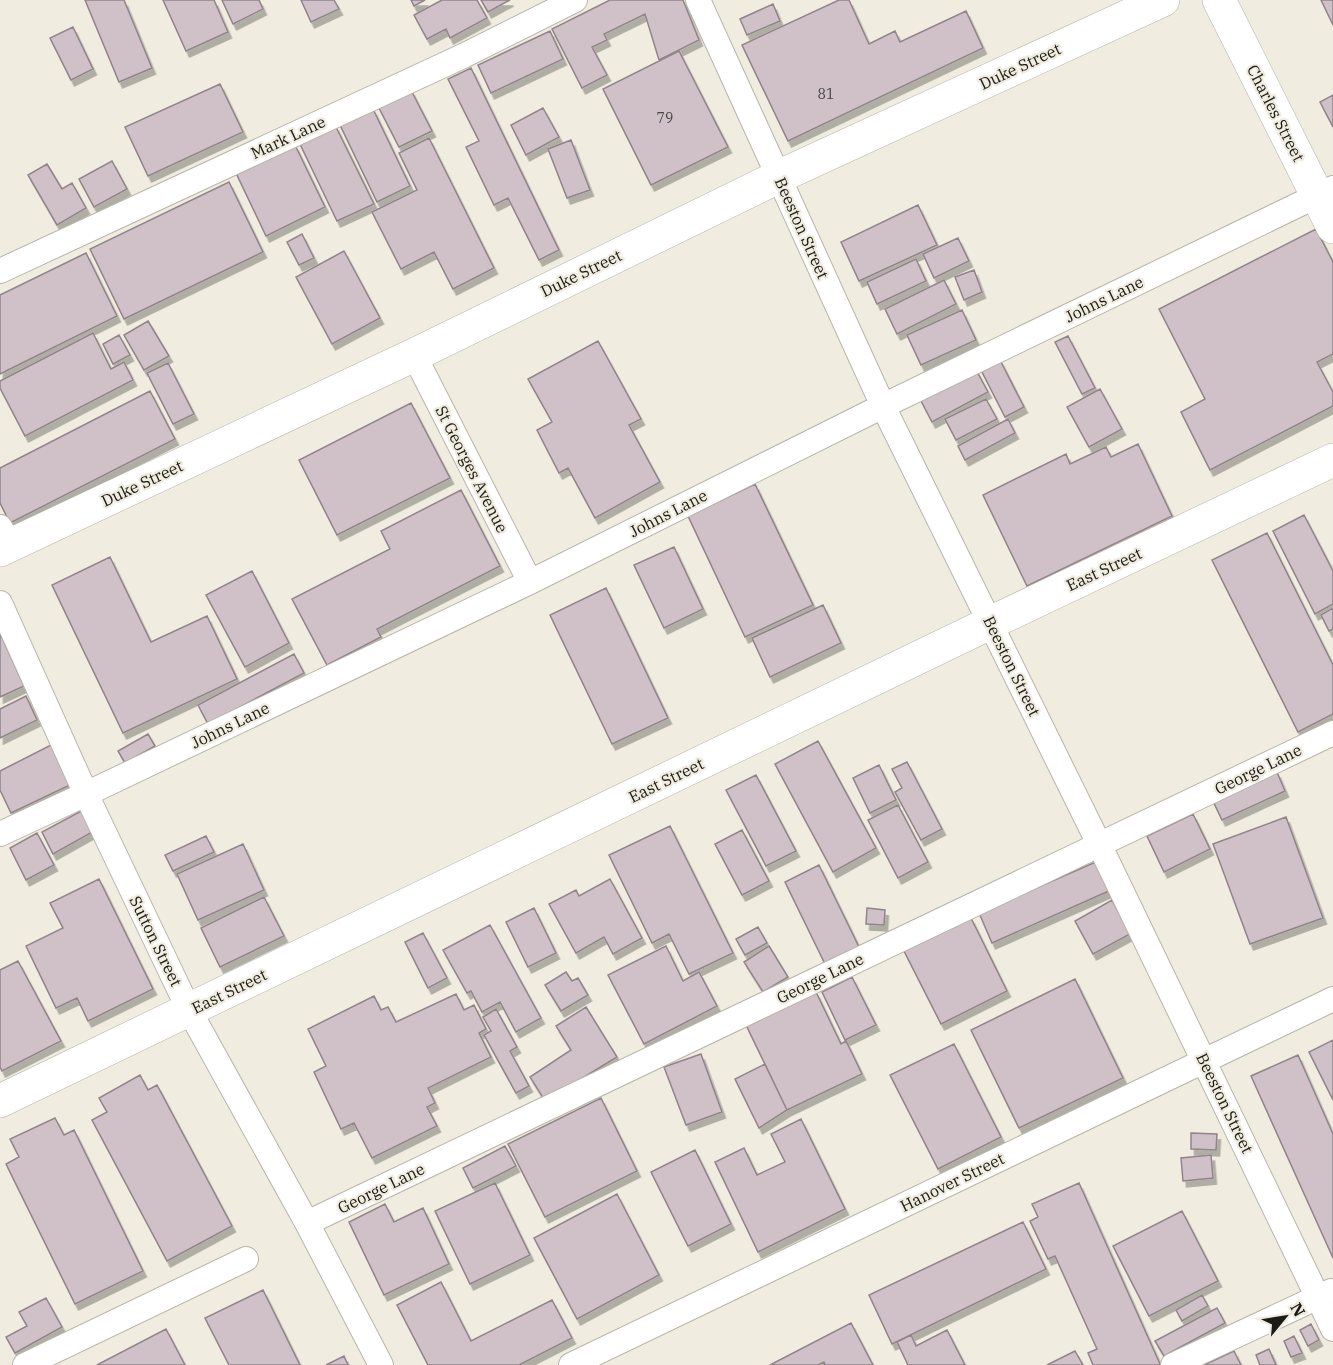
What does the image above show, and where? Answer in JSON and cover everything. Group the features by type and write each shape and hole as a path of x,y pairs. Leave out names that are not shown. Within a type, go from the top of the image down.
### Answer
{"main road":[{"name":"Duke Street","path":"4,541 414,355 778,177 1163,0"},
{"name":"Charles Street","path":"1219,0 1325,191 1333,227"},
{"name":"East Street","path":"0,1101 1333,460"}],"street":[{"name":"Mark Lane","path":"0,271 463,56 575,0"},
{"name":"Beeston Street","path":"698,0 883,406 1100,844 1204,1060 1326,1293 1333,1329"},
{"name":"Johns Lane","path":"0,834 530,582 883,406 1325,191"},
{"name":"St Georges Avenue","path":"414,355 530,582"},
{"name":"Sutton Street","path":"0,603 86,794 189,1010 307,1223 381,1365"},
{"name":"George Lane","path":"307,1223 1333,733"},
{"name":"Hanover Street","path":"571,1365 1333,999"},
{"path":"25,1365 246,1259"},
{"path":"1173,1365 1326,1293"}],"building":[{"path":"85,0 124,0 152,68 119,82"},
{"path":"163,0 214,0 228,32 186,51"},
{"path":"222,0 259,0 263,9 233,24"},
{"path":"301,0 334,0 339,9 311,22"},
{"path":"411,0 425,0 414,6"},
{"path":"442,0 477,0 487,18 450,38 446,29 427,39 414,15"},
{"path":"481,0 510,0 488,12"},
{"path":"610,0 683,0 699,40 659,60 645,14 604,34 607,40 592,47 607,75 582,88 552,29"},
{"path":"839,0 849,0 869,44 895,31 900,42 966,11 983,48 788,141 742,45"},
{"path":"1321,0 1333,0 1333,25"},
{"path":"773,4 780,21 747,35 740,19"},
{"path":"73,27 93,69 71,80 50,38"},
{"path":"550,31 563,59 491,93 478,65"},
{"path":"679,51 728,147 651,185 603,89"},
{"path":"471,68 559,250 539,260 508,198 494,205 466,147 479,141 448,79"},
{"path":"220,84 243,132 148,176 125,127"},
{"path":"411,90 432,131 399,147 378,106"},
{"path":"1333,95 1333,127 1320,102"},
{"path":"543,108 559,137 526,155 511,125"},
{"path":"373,109 410,186 377,202 340,125"},
{"path":"335,125 374,204 337,221 299,142"},
{"path":"429,138 494,268 453,289 434,252 401,269 372,212 417,190 399,153"},
{"path":"571,140 590,190 567,198 548,149"},
{"path":"295,145 325,207 266,236 236,173"},
{"path":"112,161 127,189 94,207 79,179"},
{"path":"47,164 62,189 72,183 86,208 57,225 28,175"},
{"path":"229,182 263,252 124,319 90,249"},
{"path":"918,205 937,245 859,281 841,242"},
{"path":"1316,229 1333,262 1333,354 1317,362 1333,392 1333,406 1210,470 1181,412 1205,399 1159,309"},
{"path":"302,234 314,258 299,265 287,242"},
{"path":"958,238 969,261 934,278 923,254"},
{"path":"344,251 380,318 332,344 296,277"},
{"path":"86,253 117,316 0,374 0,295"},
{"path":"916,259 926,281 877,304 867,282"},
{"path":"974,270 982,292 964,300 955,277"},
{"path":"944,280 956,304 897,334 885,309"},
{"path":"962,310 976,340 921,365 907,335"},
{"path":"148,321 169,356 144,370 124,335"},
{"path":"93,333 111,369 124,362 133,380 25,436 0,388 0,381"},
{"path":"119,335 130,355 113,364 103,344"},
{"path":"1068,336 1095,388 1082,394 1055,342"},
{"path":"598,341 641,419 629,425 660,482 595,518 568,468 559,473 537,430 552,422 528,379"},
{"path":"1000,360 1024,407 1005,417 981,370"},
{"path":"168,363 194,414 173,424 147,373"},
{"path":"975,368 988,392 932,422 919,397"},
{"path":"1100,389 1122,429 1089,447 1067,407"},
{"path":"150,391 175,439 10,523 0,503 0,468"},
{"path":"986,399 997,419 956,440 945,419"},
{"path":"411,403 450,478 337,535 299,460"},
{"path":"1008,419 1015,433 965,460 958,446"},
{"path":"1138,444 1172,516 1027,586 983,495 1066,454 1070,464 1106,447 1111,457"},
{"path":"755,484 813,605 745,637 688,516"},
{"path":"461,490 500,566 377,629 381,637 327,665 292,599 390,549 381,531"},
{"path":"1304,515 1333,571 1333,604 1315,614 1273,531"},
{"path":"1267,533 1333,665 1333,714 1298,732 1212,560"},
{"path":"674,547 703,609 664,628 634,565"},
{"path":"110,557 151,642 207,616 237,679 123,733 52,585"},
{"path":"252,571 289,643 245,667 206,595"},
{"path":"606,588 668,718 612,744 550,615"},
{"path":"823,605 841,643 770,677 752,638"},
{"path":"1333,608 1333,629 1329,631 1321,615"},
{"path":"0,633 24,686 0,697"},
{"path":"294,654 304,673 208,724 198,705"},
{"path":"26,696 37,720 0,738 0,709"},
{"path":"148,734 155,746 125,763 118,751"},
{"path":"818,741 876,848 833,872 775,764"},
{"path":"53,744 72,784 11,813 0,790 0,771"},
{"path":"907,762 942,829 921,840 895,792 902,788 892,769"},
{"path":"879,765 896,800 870,813 853,778"},
{"path":"1277,772 1285,791 1222,820 1213,801"},
{"path":"756,775 796,851 766,866 726,790"},
{"path":"898,805 928,862 898,878 868,820"},
{"path":"83,810 94,831 53,854 42,832"},
{"path":"1193,814 1210,849 1164,872 1147,836"},
{"path":"1286,817 1323,918 1250,944 1213,844"},
{"path":"670,826 733,953 689,974 669,934 652,943 609,855"},
{"path":"742,830 769,881 742,895 715,844"},
{"path":"37,833 54,865 26,880 10,848"},
{"path":"206,836 214,852 173,871 165,855"},
{"path":"243,844 264,890 198,920 177,874"},
{"path":"1098,861 1111,890 992,943 979,913"},
{"path":"819,865 859,947 825,964 785,882"},
{"path":"99,879 153,989 88,1021 77,998 56,1008 26,946 63,928 50,903"},
{"path":"610,879 642,938 613,954 604,937 576,953 549,904 576,890 579,896"},
{"path":"264,897 284,936 220,967 201,928"},
{"path":"1112,900 1130,934 1093,954 1075,921"},
{"path":"534,908 556,953 528,967 506,922"},
{"path":"867,908 885,910 884,925 866,924"},
{"path":"971,918 1007,991 941,1024 904,951"},
{"path":"490,925 541,1018 516,1032 500,1002 482,1012 471,991 467,993 443,950"},
{"path":"758,927 767,943 745,955 736,939"},
{"path":"423,933 447,978 428,988 405,942"},
{"path":"666,946 683,981 699,972 717,1006 644,1044 608,975"},
{"path":"769,946 788,977 763,992 744,962"},
{"path":"18,961 61,1041 2,1071 0,1067 0,970"},
{"path":"566,972 572,981 578,978 588,995 561,1011 545,985"},
{"path":"852,977 876,1025 845,1040 822,992"},
{"path":"1075,979 1123,1078 1019,1128 971,1030"},
{"path":"816,992 841,1044 846,1041 862,1074 787,1110 746,1025"},
{"path":"456,994 464,1010 474,1005 486,1029 479,1033 491,1057 428,1088 435,1103 427,1107 437,1126 372,1158 354,1123 341,1129 314,1072 326,1066 308,1029 374,996 381,1010 388,1007 396,1022"},
{"path":"586,1007 617,1057 545,1101 530,1077 571,1050 556,1026"},
{"path":"496,1009 517,1047 510,1051 529,1086 516,1093 484,1035 491,1031 483,1017"},
{"path":"1333,1040 1333,1100 1309,1052"},
{"path":"954,1044 1001,1137 938,1169 890,1075"},
{"path":"701,1054 722,1112 686,1125 664,1067"},
{"path":"1298,1055 1333,1134 1333,1258 1251,1076"},
{"path":"765,1064 787,1110 759,1128 735,1079"},
{"path":"140,1075 148,1090 157,1085 232,1226 167,1261 92,1120 107,1112 99,1098"},
{"path":"601,1098 637,1171 545,1217 508,1144"},
{"path":"55,1118 64,1135 74,1130 143,1271 75,1304 6,1164 19,1157 10,1139"},
{"path":"801,1119 845,1209 758,1252 715,1162 744,1148 757,1175 785,1162 771,1134"},
{"path":"1191,1133 1217,1134 1216,1150 1191,1149"},
{"path":"505,1146 516,1166 473,1188 463,1168"},
{"path":"695,1150 731,1224 688,1246 651,1172"},
{"path":"1211,1155 1213,1178 1183,1181 1181,1158"},
{"path":"495,1183 530,1255 470,1284 435,1211"},
{"path":"1079,1183 1160,1364 1093,1365 1088,1353 1097,1349 1055,1256 1048,1259 1030,1221 1038,1217 1032,1204"},
{"path":"617,1194 659,1275 577,1319 534,1238"},
{"path":"385,1204 394,1222 423,1208 449,1264 384,1295 349,1222"},
{"path":"1182,1211 1218,1281 1149,1316 1113,1246"},
{"path":"1023,1222 1046,1269 892,1344 869,1295"},
{"path":"441,1282 471,1341 552,1300 572,1338 519,1365 428,1365 397,1305"},
{"path":"263,1290 300,1365 229,1365 205,1318"},
{"path":"1202,1295 1208,1306 1182,1321 1176,1310"},
{"path":"46,1298 62,1327 15,1353 6,1337 27,1326 19,1312"},
{"path":"1217,1308 1225,1323 1164,1356 1155,1341"},
{"path":"851,1323 873,1365 825,1365 824,1362 818,1365 770,1365"},
{"path":"1311,1324 1319,1340 1308,1346 1300,1330"},
{"path":"166,1329 185,1365 97,1365"},
{"path":"947,1330 965,1365 908,1365 897,1342 911,1335 916,1346"},
{"path":"1294,1336 1302,1353 1291,1357 1284,1341"},
{"path":"1269,1349 1276,1365 1260,1365 1256,1355"},
{"path":"1075,1351 1083,1365 1047,1365"},
{"path":"1234,1351 1241,1365 1204,1365"},
{"path":"344,1356 348,1365 326,1365"}]}
